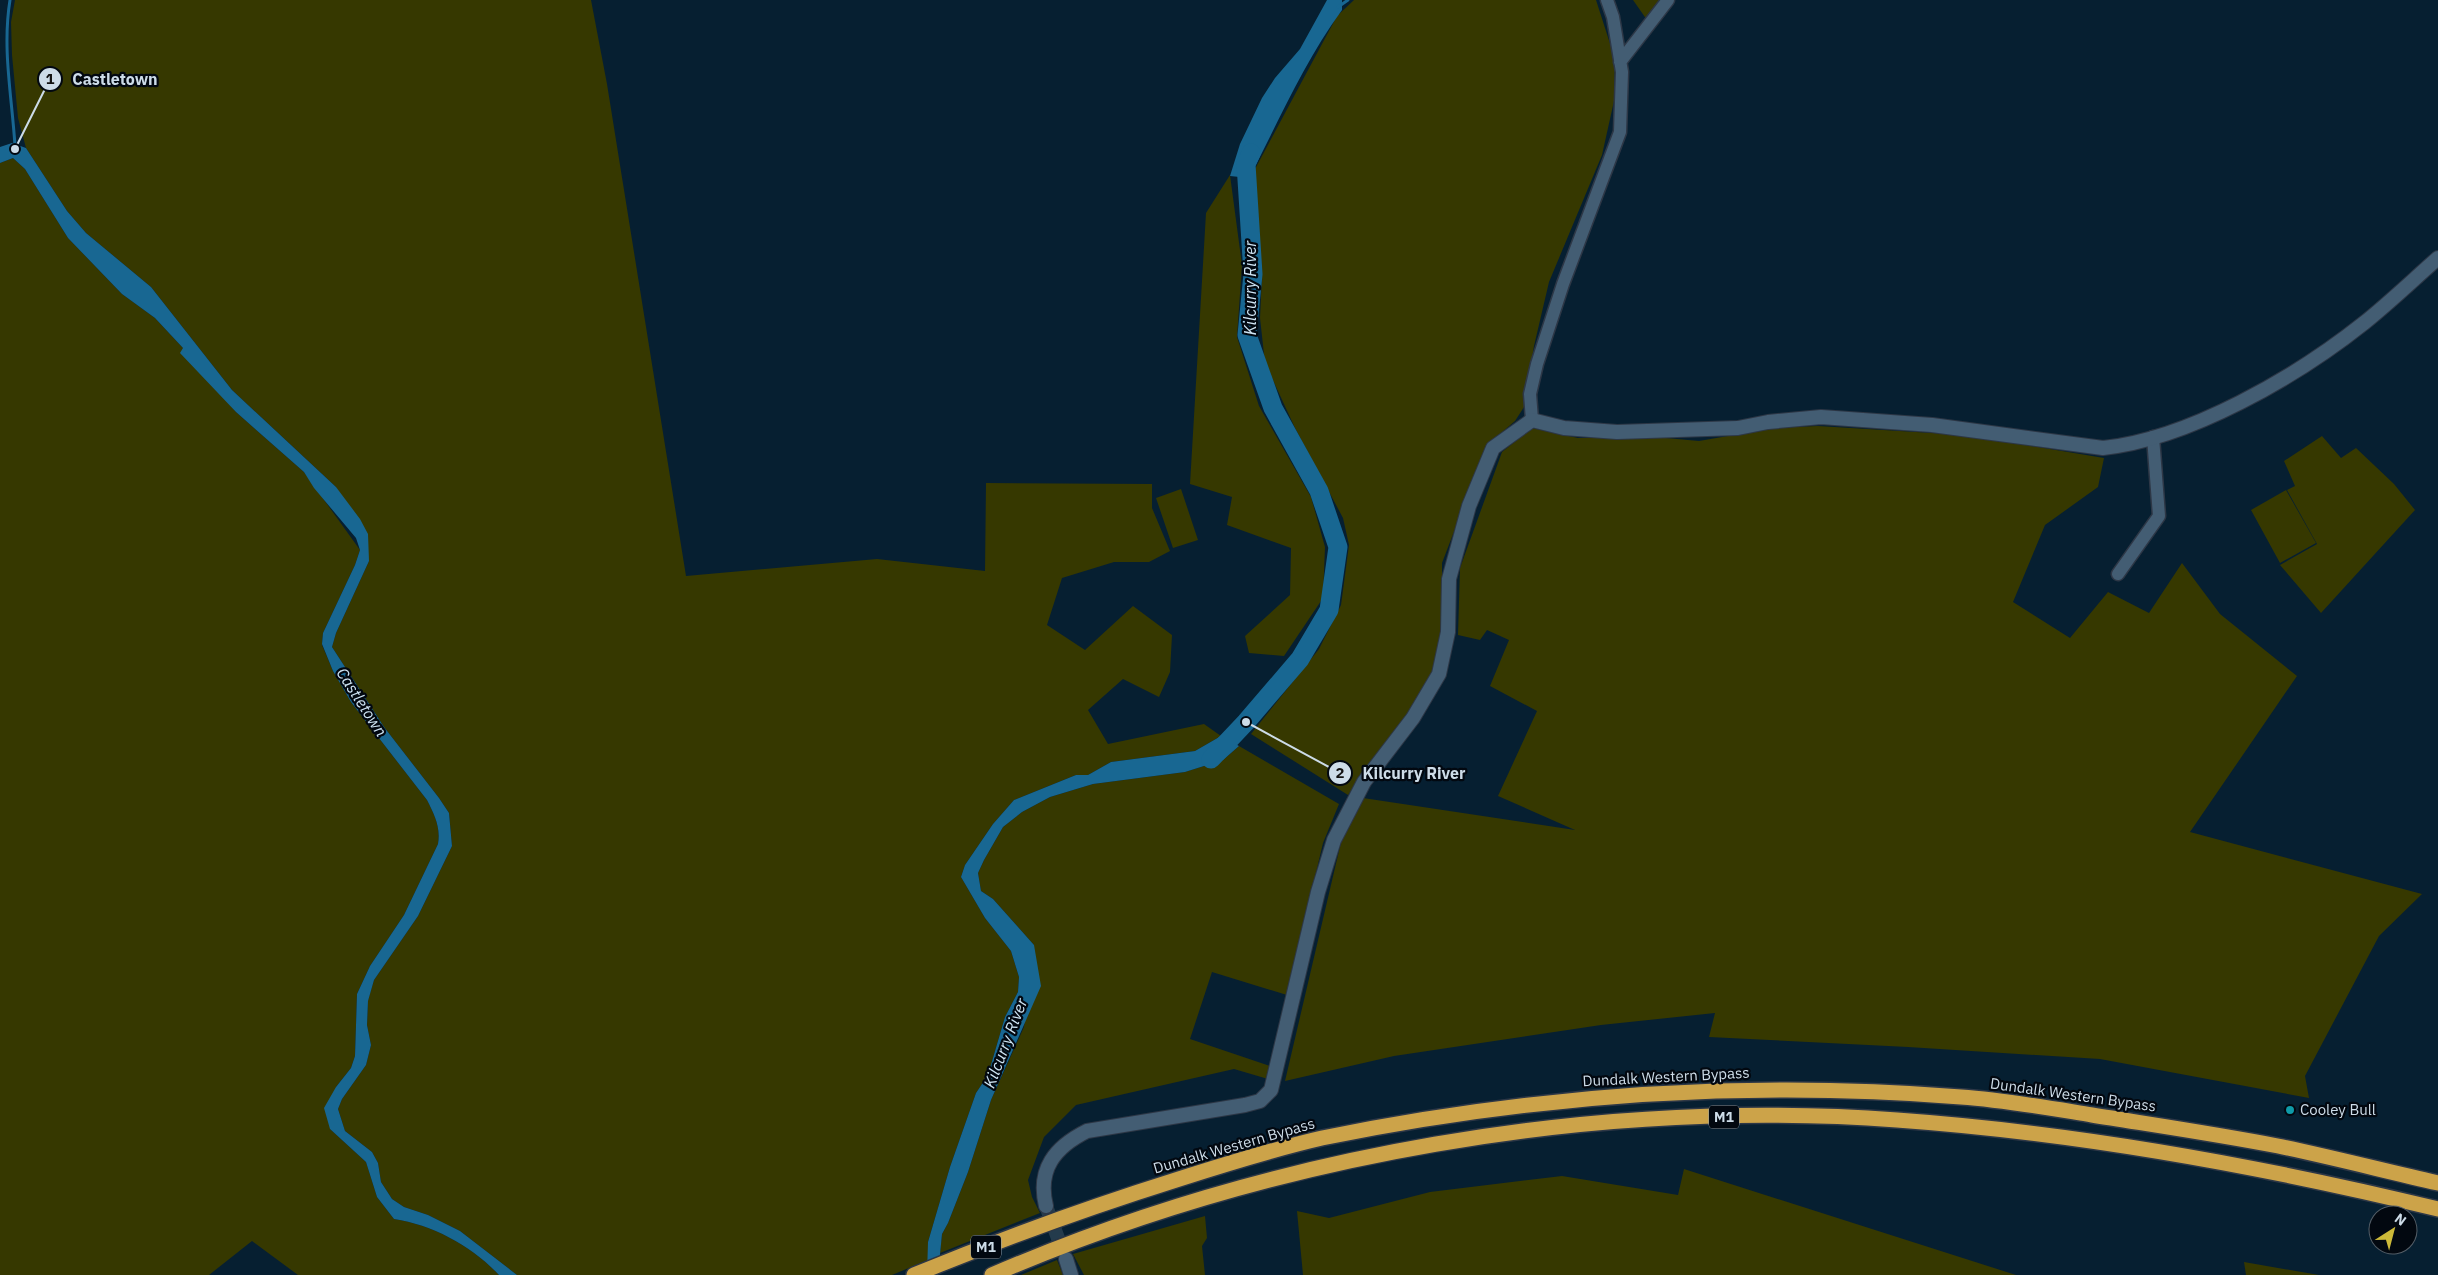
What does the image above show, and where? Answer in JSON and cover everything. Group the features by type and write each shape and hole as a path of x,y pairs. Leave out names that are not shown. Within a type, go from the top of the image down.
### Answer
{"highway":[{"name":"Dundalk Western Bypass","path":"914,1275 1126,1196 1249,1157 1320,1139 1490,1110 1640,1094 1745,1089 1828,1090 1963,1097 2190,1130 2278,1146 2438,1183"},
{"name":"M1","path":"992,1275 1048,1251 1182,1205 1286,1176 1365,1157 1521,1131 1669,1118 1818,1116 1895,1119 1985,1127 2176,1154 2277,1172 2438,1209"}],"street":[{"path":"1532,420 1530,394 1537,364 1563,284 1620,132 1620,62 1613,17 1607,0"},
{"path":"1620,62 1668,0"},
{"path":"1046,1206 1043,1192 1048,1165 1058,1150 1078,1136 1093,1130 1260,1101 1271,1090 1318,892 1334,840 1364,782 1413,718 1439,674 1448,632 1449,579 1469,506 1493,448 1532,420 1564,428 1617,432 1738,428 1768,422 1821,417 1932,425 2103,448 2125,446 2217,414 2301,368 2363,324 2438,258"},
{"path":"2118,574 2159,516 2154,437"},
{"path":"1066,1259 1072,1275"}],"shaded area":[{"path":"15,0 591,0 607,84 686,576 877,559 985,571 986,483 1152,484 1152,508 1170,551 1149,562 1114,562 1062,578 1047,625 1085,650 1133,606 1172,635 1170,672 1159,697 1123,679 1088,710 1108,744 1204,724 1221,736 1195,751 1111,762 1088,775 1076,775 1014,800 993,824 965,865 961,877 985,918 1011,951 1019,977 1018,992 1005,1017 988,1075 976,1093 950,1167 928,1242 928,1260 892,1275 517,1275 460,1231 428,1215 404,1207 392,1199 381,1182 378,1163 372,1152 345,1131 338,1109 342,1099 366,1065 371,1045 367,1025 368,1000 374,980 418,916 452,846 449,813 384,727 332,647 336,633 369,561 336,487 232,390 151,287 86,233 67,211 26,148 18,118 12,55 11,22"},
{"path":"1354,0 1596,0 1615,59 1614,101 1602,155 1549,282 1534,346 1524,407 1515,421 1487,445 1442,563 1442,643 1429,681 1395,733 1348,795 1251,734 1319,649 1341,605 1349,545 1343,518 1295,428 1265,363 1260,318 1262,275 1255,169 1337,16"},
{"path":"1633,0 1661,0 1647,20"},
{"path":"13,158 25,169 68,238 122,294 155,318 183,348 236,412 304,472 360,550 355,565 323,633 322,645 333,671 351,702 427,800 436,821 439,838 438,844 404,915 370,966 357,994 355,1056 351,1068 336,1087 330,1129 366,1162 377,1197 394,1219 423,1226 451,1238 477,1255 499,1275 298,1275 252,1241 209,1275 0,1275 0,163"},
{"path":"1230,175 1242,265 1237,337 1259,406 1311,497 1325,547 1323,598 1284,656 1249,653 1245,636 1290,595 1291,548 1227,525 1232,497 1190,484 1206,213"},
{"path":"1818,426 1965,435 2104,458 2098,487 2045,525 2013,602 2070,638 2108,592 2149,613 2182,563 2220,614 2297,676 2190,832 2422,894 2379,936 2305,1076 2309,1098 2100,1059 1709,1037 1715,1013 1601,1025 1394,1056 1285,1081 1342,838 1363,798 1575,830 1498,796 1537,711 1490,686 1509,640 1487,630 1480,640 1458,635 1460,568 1502,452 1532,428 1578,438 1666,438 1699,441 1774,428"},
{"path":"2322,436 2341,458 2356,448 2394,484 2415,510 2321,613 2280,565 2317,544 2287,490 2295,486 2284,461"},
{"path":"1181,489 1198,540 1173,548 1156,498"},
{"path":"2286,490 2316,543 2280,563 2251,510"},
{"path":"1239,746 1339,804 1323,843 1287,995 1212,972 1190,1039 1270,1066 1268,1079 1234,1069 1076,1105 1044,1137 1028,1180 1032,1197 1040,1213 940,1253 942,1234 968,1172 991,1100 1024,1027 1034,945 993,899 981,891 978,873 1003,827 1022,812 1050,797 1093,784 1185,772 1223,760"},
{"path":"1684,1169 2016,1275 1303,1275 1297,1211 1329,1218 1430,1192 1562,1176 1678,1195"},
{"path":"1205,1216 1207,1238 1202,1246 1205,1275 1084,1275 1073,1254"},
{"path":"1057,1260 1063,1275 1021,1275"},
{"path":"2244,1262 2319,1275 2246,1275"}],"water":[{"path":"1327,0 1342,0 1342,10 1304,71 1249,178 1230,176 1240,144 1262,98 1275,78 1300,49"},
{"path":"12,143 26,148 67,211 86,233 151,287 232,390 336,487 360,519 368,534 369,561 336,633 332,647 384,727 449,813 452,846 418,916 374,980 368,1001 367,1025 371,1045 366,1065 342,1099 338,1109 345,1131 372,1152 378,1163 381,1182 392,1199 404,1207 428,1215 460,1231 517,1275 499,1275 477,1255 451,1238 423,1226 394,1219 377,1197 366,1162 330,1129 324,1108 336,1087 351,1068 355,1056 357,994 370,966 404,915 438,844 439,838 436,821 427,800 351,702 333,671 322,644 323,633 355,565 360,550 356,538 314,488 304,472 236,412 180,353 183,348 155,318 122,294 68,238 25,169 13,158 0,163 0,147"},
{"path":"1221,736 1239,746 1223,760 1185,772 1093,784 1050,797 1022,812 1003,827 984,860 978,873 981,891 993,899 1034,945 1041,986 991,1100 968,1172 942,1234 938,1275 927,1275 928,1242 950,1167 976,1093 988,1075 1005,1017 1018,992 1019,977 1011,951 985,918 961,877 965,865 993,824 1014,800 1076,775 1088,775 1111,762 1195,751"}],"waterway":[{"path":"10,0 7,55 15,146"},
{"name":"Kilcurry River","path":"1338,7 1348,0"},
{"name":"Kilcurry River","path":"1211,759 1246,722 1300,659 1329,610 1338,547 1319,491 1273,408 1247,335 1253,274 1246,164 1251,153"}],"tunnel":[{"path":"1046,1206 1065,1257"}],"place":[{"name":"Castletown","path":"15,149"},
{"name":"Kilcurry River","path":"1246,722"},
{"name":"Cooley Bull","path":"2290,1110"}]}
